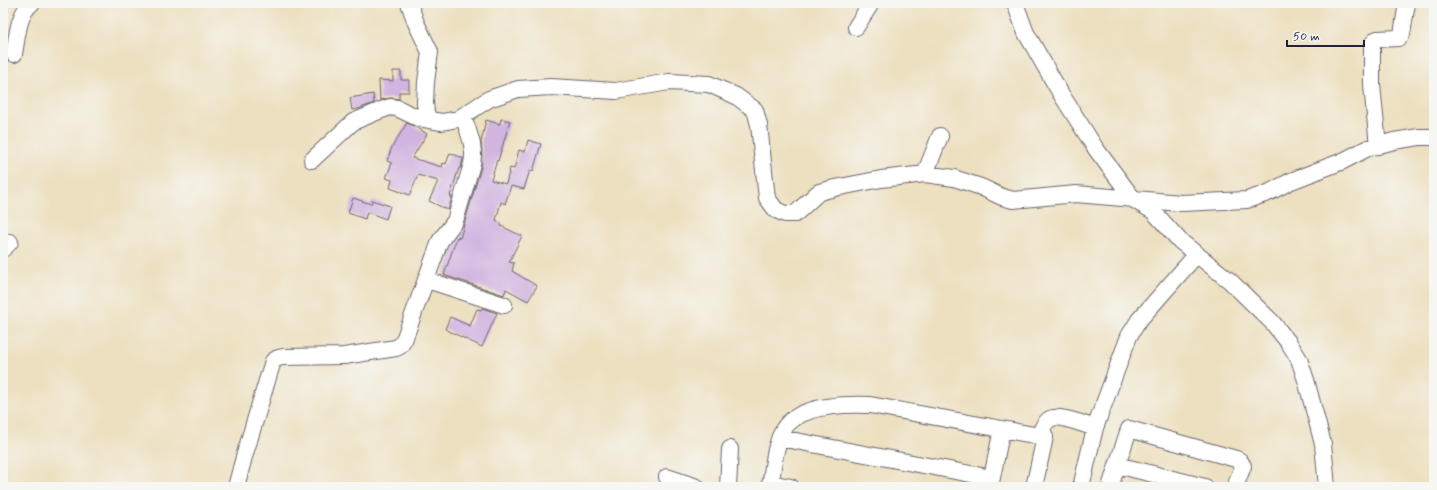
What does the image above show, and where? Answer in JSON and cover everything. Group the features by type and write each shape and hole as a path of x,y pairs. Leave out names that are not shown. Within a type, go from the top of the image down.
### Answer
{"street":[{"path":"14,54 20,22 32,3"},
{"path":"409,3 414,18 430,52 425,103 429,120"},
{"path":"856,27 870,5 868,3"},
{"path":"1015,3 1026,33 1096,149 1142,205 1180,240 1230,281 1272,322 1299,358 1323,444 1327,487"},
{"path":"1378,146 1372,85 1372,44 1377,39 1398,38 1402,34 1407,3"},
{"path":"312,160 353,122 390,107 397,108 410,115 442,122 458,119 488,99 518,89 551,87 616,91 669,82 709,84 736,96 755,110 759,125 768,198 776,210 785,214 795,214 819,192 881,179 925,174 954,178 1013,200 1076,194 1142,205 1247,200 1268,193 1292,181 1343,161 1368,148 1394,141 1434,137"},
{"path":"236,487 273,362 278,358 283,357 344,356 396,348 400,346 404,340 440,242 455,220 474,156 463,116"},
{"path":"925,174 940,136"},
{"path":"1081,487 1095,428 1125,346 1139,320 1197,254"},
{"path":"427,280 504,305"},
{"path":"791,487 770,485 776,452 782,432 794,417 802,413 840,404 870,405 1045,437"},
{"path":"1034,487 1045,437 1042,429 1050,418 1058,418 1095,428"},
{"path":"780,438 991,482 1002,429"},
{"path":"1110,487 1129,429 1240,461 1243,466 1235,487"},
{"path":"728,487 730,449"},
{"path":"1117,465 1205,487"},
{"path":"667,477 697,487"}],"building":[{"path":"393,71 401,71 401,80 409,80 409,92 399,92 399,99 391,98 380,100 379,80 393,81"},
{"path":"373,94 374,103 352,110 350,98"},
{"path":"501,119 510,121 491,180 506,184 510,168 514,169 519,150 525,152 528,140 541,144 533,171 530,170 524,189 511,186 505,204 501,202 496,220 502,224 501,226 522,236 509,262 514,263 512,271 537,286 528,301 506,289 504,295 444,275 457,237 460,238 481,167 481,142 486,120 500,124"},
{"path":"407,123 427,134 412,158 442,167 443,163 446,164 450,153 463,158 461,168 459,168 450,196 452,197 448,210 429,201 438,181 418,175 410,195 390,188 392,180 386,178 392,163 387,161 392,147"},
{"path":"353,198 371,204 372,200 390,206 386,219 367,212 365,219 348,213"},
{"path":"482,308 497,313 482,347 445,329 450,317 470,326 477,309 481,310"}]}
